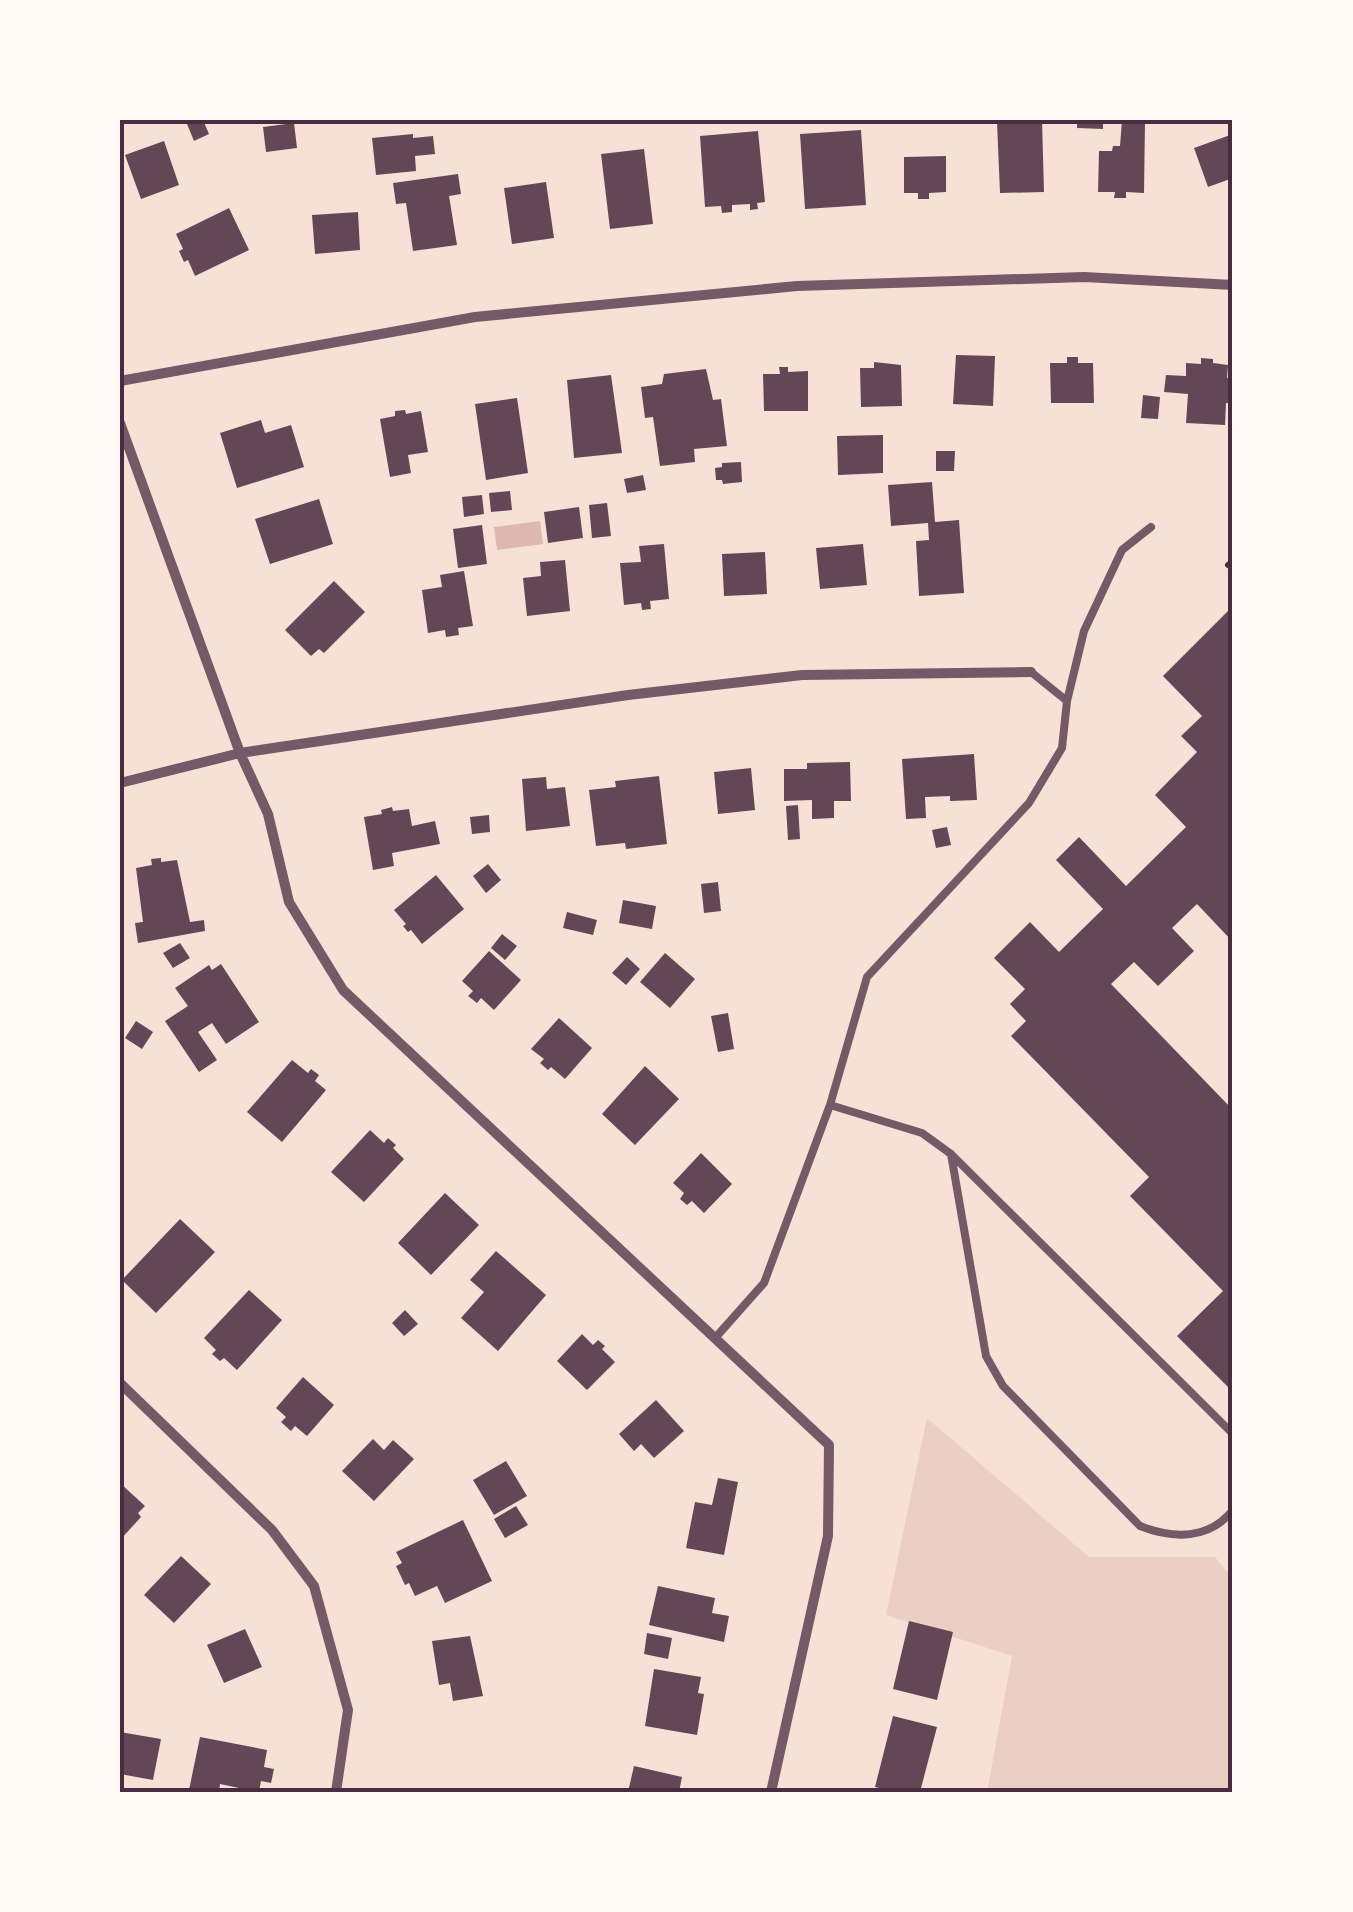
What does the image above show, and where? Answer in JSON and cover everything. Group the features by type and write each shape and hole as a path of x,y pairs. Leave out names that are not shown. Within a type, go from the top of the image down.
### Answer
{"street":[{"path":"120,380 476,316 797,286 1084,277 1233,285"},
{"path":"120,423 240,753 268,814 289,902 343,990 830,1446 828,1536 771,1792"},
{"path":"120,783 240,753 628,695 802,675 1030,672"},
{"path":"120,1384 272,1530 314,1586 348,1710 336,1792"}],"lane":[{"path":"716,1337 764,1283 830,1105 867,977 1029,804 1062,748 1067,700 1084,631 1122,550 1151,527"},
{"path":"1030,672 1067,700"},
{"path":"830,1105 922,1133 951,1154 1233,1434"},
{"path":"951,1154 986,1356 1003,1386 1140,1526 1166,1536 1192,1535 1215,1527 1233,1510"}],"shaded area":[{"path":"540,521 543,544 497,550 494,527"},
{"path":"927,1418 1089,1557 1215,1557 1233,1579 1233,1792 987,1792 1012,1656 886,1615"}],"building":[{"path":"203,120 209,134 194,141 187,124"},
{"path":"1042,120 1044,192 1000,193 997,122"},
{"path":"1077,120 1103,120 1103,129 1077,128"},
{"path":"1122,120 1145,121 1144,193 1126,192 1126,198 1114,198 1115,192 1098,192 1099,151 1112,151 1113,146 1120,146"},
{"path":"294,123 297,148 266,152 263,127"},
{"path":"861,130 866,205 805,209 800,134"},
{"path":"758,131 765,202 750,210 750,204 732,205 732,212 722,213 721,206 705,207 700,136"},
{"path":"413,134 413,138 433,136 435,154 415,156 416,171 376,175 372,138"},
{"path":"1233,134 1233,178 1208,187 1194,148"},
{"path":"164,141 179,185 141,199 125,155"},
{"path":"644,149 653,224 610,229 601,154"},
{"path":"946,156 946,192 929,193 929,199 918,199 918,193 904,193 904,157"},
{"path":"458,174 461,194 449,196 457,245 413,251 406,203 396,204 393,183"},
{"path":"546,182 554,238 512,244 504,188"},
{"path":"229,208 249,250 195,276 179,251 183,249 176,234"},
{"path":"358,212 360,250 315,254 312,215"},
{"path":"956,355 995,356 993,406 953,404"},
{"path":"1067,357 1078,357 1078,363 1093,363 1094,403 1051,403 1050,363 1067,363"},
{"path":"1201,358 1228,365 1227,378 1233,378 1233,403 1226,403 1225,425 1186,423 1188,394 1164,392 1166,375 1186,376 1186,363 1201,364"},
{"path":"874,362 901,365 902,406 861,407 860,368 874,368"},
{"path":"779,367 788,367 788,372 808,371 808,411 764,411 763,374 780,374"},
{"path":"706,369 713,400 721,399 727,446 694,449 695,462 660,466 653,417 645,418 641,387 662,384 664,374"},
{"path":"611,375 622,453 574,458 567,380"},
{"path":"1143,395 1160,397 1158,419 1141,418"},
{"path":"517,398 528,473 486,480 475,404"},
{"path":"405,410 406,414 421,411 428,452 408,455 411,473 390,477 380,419"},
{"path":"261,420 265,433 291,425 304,467 237,488 220,433"},
{"path":"883,435 883,473 838,475 837,436"},
{"path":"936,451 955,451 954,471 936,471"},
{"path":"741,462 742,482 723,484 716,480 715,468 722,467 722,463"},
{"path":"643,475 646,490 627,493 624,479"},
{"path":"932,482 935,522 959,520 964,593 919,596 916,541 929,540 928,523 891,526 888,485"},
{"path":"510,491 512,510 491,512 489,493"},
{"path":"482,495 484,514 464,517 462,497"},
{"path":"319,499 333,544 270,564 255,519"},
{"path":"607,503 611,536 592,538 589,505"},
{"path":"579,507 583,538 548,543 544,512"},
{"path":"482,525 487,564 458,568 453,529"},
{"path":"664,544 669,599 650,601 651,609 642,610 641,603 624,605 620,563 641,562 639,546"},
{"path":"863,544 867,585 820,589 816,548"},
{"path":"765,552 767,594 724,596 722,554"},
{"path":"565,560 570,611 527,616 523,578 541,576 540,562"},
{"path":"464,571 473,626 458,628 459,635 446,637 445,630 428,633 422,590 442,587 440,575"},
{"path":"334,581 365,612 324,653 319,649 311,656 285,630"},
{"path":"1233,606 1233,942 1197,904 1172,928 1194,951 1158,986 1134,962 1111,984 1233,1110 1233,1392 1177,1336 1223,1291 1130,1196 1149,1177 1011,1036 1026,1021 1010,1004 1025,989 994,958 1030,922 1059,952 1103,909 1056,860 1079,837 1126,886 1186,827 1155,795 1197,752 1181,736 1202,716 1163,676"},
{"path":"974,754 977,800 925,797 926,818 906,819 902,759"},
{"path":"850,762 851,801 834,801 834,818 812,819 812,800 784,801 784,769 807,769 807,763"},
{"path":"751,768 755,810 718,814 714,772"},
{"path":"659,776 667,844 626,849 625,843 596,846 589,790 616,787 615,781"},
{"path":"546,777 547,789 565,787 570,826 526,831 522,779"},
{"path":"798,805 800,839 788,840 786,806"},
{"path":"392,807 393,811 409,809 412,826 435,821 440,844 392,853 394,866 373,870 364,817 382,814 381,810"},
{"path":"489,815 490,832 472,834 470,817"},
{"path":"947,827 951,845 936,848 932,830"},
{"path":"161,858 161,862 177,860 190,922 204,920 205,931 138,943 135,923 143,922 136,868 152,865 151,859"},
{"path":"488,864 501,880 486,893 473,876"},
{"path":"436,875 464,909 422,944 403,926 406,924 394,910"},
{"path":"718,882 721,911 704,913 701,884"},
{"path":"623,900 656,906 652,929 619,923"},
{"path":"567,912 597,920 593,935 563,928"},
{"path":"502,934 517,946 505,960 491,948"},
{"path":"180,943 190,958 173,968 163,953"},
{"path":"489,951 521,980 494,1010 481,998 477,1003 468,996 473,991 462,981"},
{"path":"665,953 695,979 670,1008 640,982"},
{"path":"627,957 640,969 626,985 612,973"},
{"path":"221,964 259,1022 226,1044 212,1023 198,1032 217,1060 199,1072 165,1021 188,1006 175,988 209,965 212,970"},
{"path":"728,1013 734,1049 718,1052 711,1016"},
{"path":"559,1018 592,1048 565,1079 540,1063 544,1059 531,1049"},
{"path":"136,1021 153,1032 142,1049 125,1038"},
{"path":"292,1060 308,1073 311,1069 319,1075 315,1081 326,1090 282,1142 247,1112"},
{"path":"645,1066 679,1099 635,1145 602,1114"},
{"path":"370,1130 384,1143 388,1138 404,1159 364,1202 331,1172"},
{"path":"701,1153 732,1184 704,1213 692,1201 687,1205 680,1199 684,1193 673,1183"},
{"path":"445,1193 479,1225 431,1275 398,1243"},
{"path":"180,1219 215,1252 156,1313 122,1280"},
{"path":"496,1251 546,1295 498,1351 461,1318 484,1292 470,1280"},
{"path":"249,1290 282,1320 237,1370 224,1358 220,1361 212,1354 216,1350 204,1338"},
{"path":"405,1310 418,1324 404,1336 392,1323"},
{"path":"582,1334 593,1345 598,1340 615,1362 587,1390 557,1361"},
{"path":"303,1377 334,1405 307,1436 295,1426 291,1431 281,1422 286,1417 276,1408"},
{"path":"656,1400 684,1431 654,1458 641,1444 634,1451 619,1434"},
{"path":"373,1439 384,1450 393,1440 414,1459 374,1501 342,1471"},
{"path":"506,1461 527,1496 494,1515 473,1480"},
{"path":"718,1478 738,1482 724,1555 686,1548 695,1502 712,1505"},
{"path":"120,1483 145,1506 138,1513 141,1517 120,1540"},
{"path":"516,1506 528,1525 505,1538 494,1519"},
{"path":"463,1520 492,1581 445,1603 437,1586 415,1596 396,1566 402,1563 396,1552"},
{"path":"181,1556 211,1584 174,1623 144,1595"},
{"path":"658,1586 715,1598 712,1613 729,1616 724,1642 649,1625"},
{"path":"909,1621 953,1632 937,1700 893,1689"},
{"path":"245,1629 262,1667 224,1683 207,1645"},
{"path":"647,1633 672,1638 668,1659 644,1654"},
{"path":"470,1636 483,1696 453,1701 450,1683 439,1685 432,1641"},
{"path":"654,1669 701,1677 698,1693 704,1694 697,1735 645,1726"},
{"path":"893,1716 937,1727 920,1792 875,1787"},
{"path":"120,1732 161,1739 153,1780 120,1774"},
{"path":"200,1737 267,1750 264,1767 274,1769 271,1783 261,1781 259,1792 220,1784 219,1792 189,1790"},
{"path":"634,1766 682,1777 679,1792 628,1792"}]}
